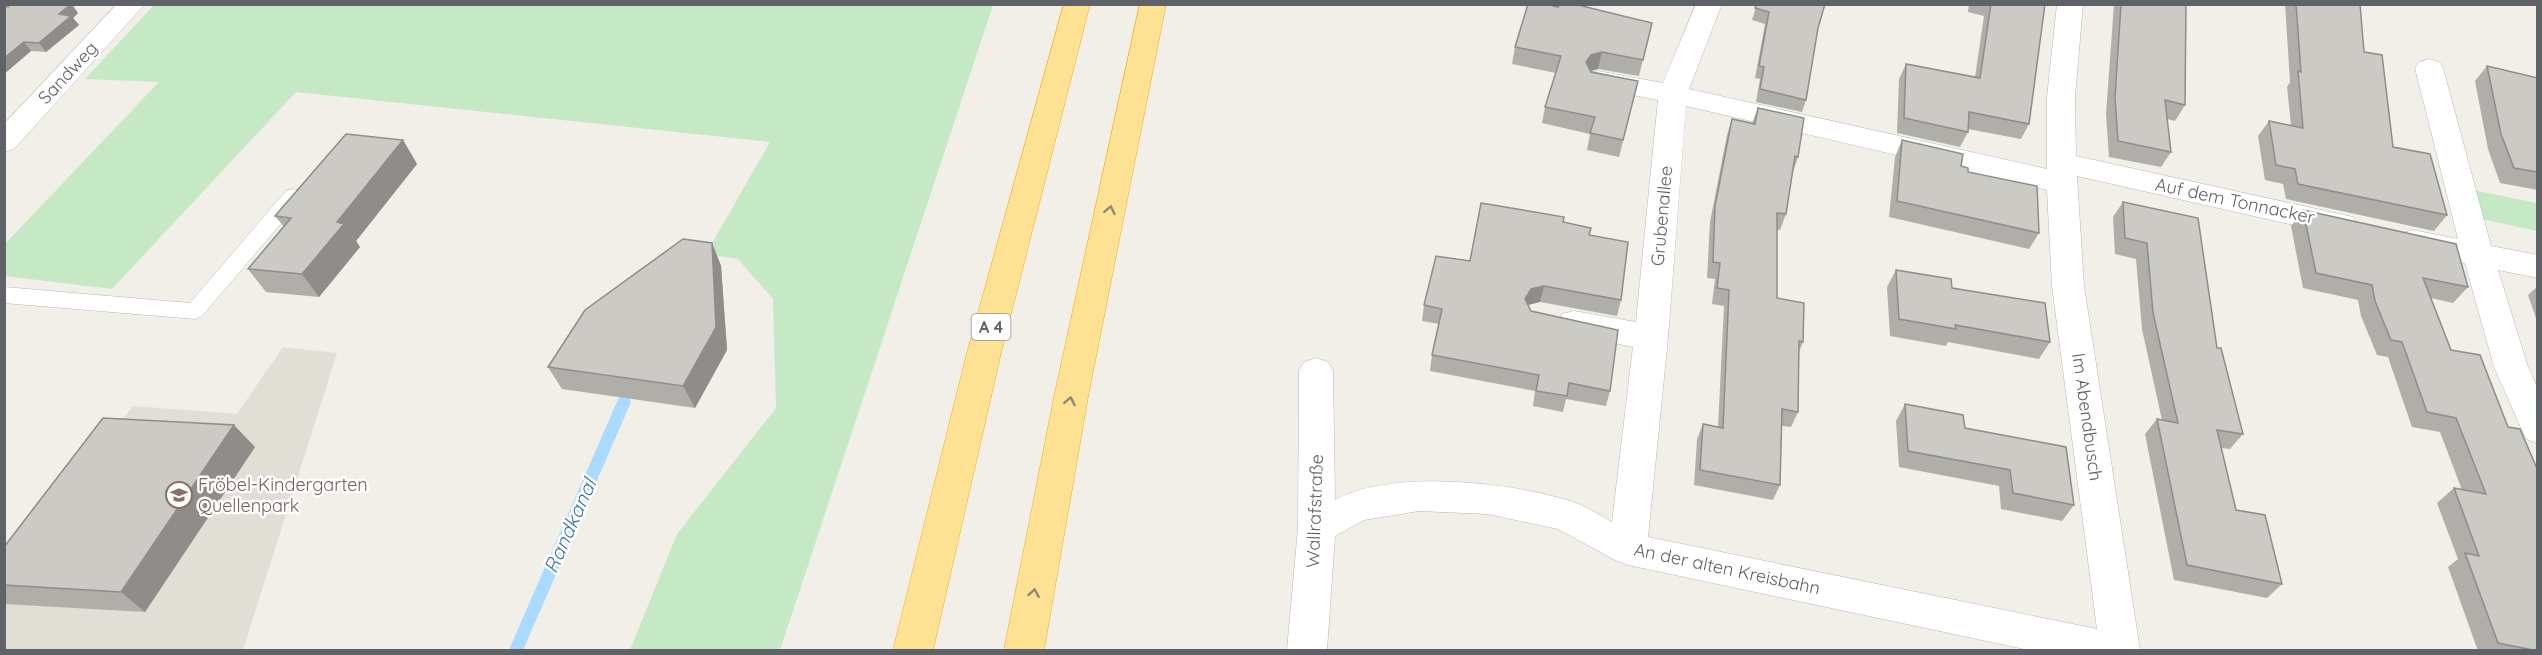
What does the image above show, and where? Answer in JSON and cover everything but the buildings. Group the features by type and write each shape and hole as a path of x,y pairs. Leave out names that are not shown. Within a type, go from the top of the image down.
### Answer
{"highway":[{"name":"A 4","path":"912,651 984,353 1077,4"},
{"path":"1024,651 1071,397 1153,4"}],"street":[{"name":"Sandweg","path":"4,142 132,4"},
{"name":"Grubenallee","path":"1628,549 1651,338 1673,94 1709,4"},
{"name":"Im Abendbusch","path":"2070,4 2061,97 2062,173 2068,285 2120,651"},
{"path":"2429,68 2478,255 2511,367 2538,429"},
{"path":"1598,80 2062,173"},
{"name":"Auf dem Tonnacker","path":"2062,173 2380,233 2538,267"},
{"path":"1540,316 1651,338"},
{"name":"Wallrafstraße","path":"1307,651 1317,528 1316,371"},
{"name":"An der alten Kreisbahn","path":"1317,528 1357,506 1419,496 1488,499 1566,515 1628,549 2111,651"}],"lane":[{"path":"4,295 195,311 302,186"}],"shaded area":[{"name":"Fröbel-Kindergarten Quellenpark","path":"283,347 337,353 243,650 5,650 4,575 133,406 237,414"}],"green space":[{"path":"154,5 993,5 780,650 630,650 677,534 776,408 773,299 738,259 706,254 770,142 296,92 112,289 5,276 4,245 159,82 85,79"},
{"path":"2468,189 2537,203 2537,231 2477,218"}],"waterway":[{"name":"Randkanal","path":"516,650 624,402"}],"place":[{"name":"Fröbel-Kindergarten Quellenpark","path":"179,495"}]}
